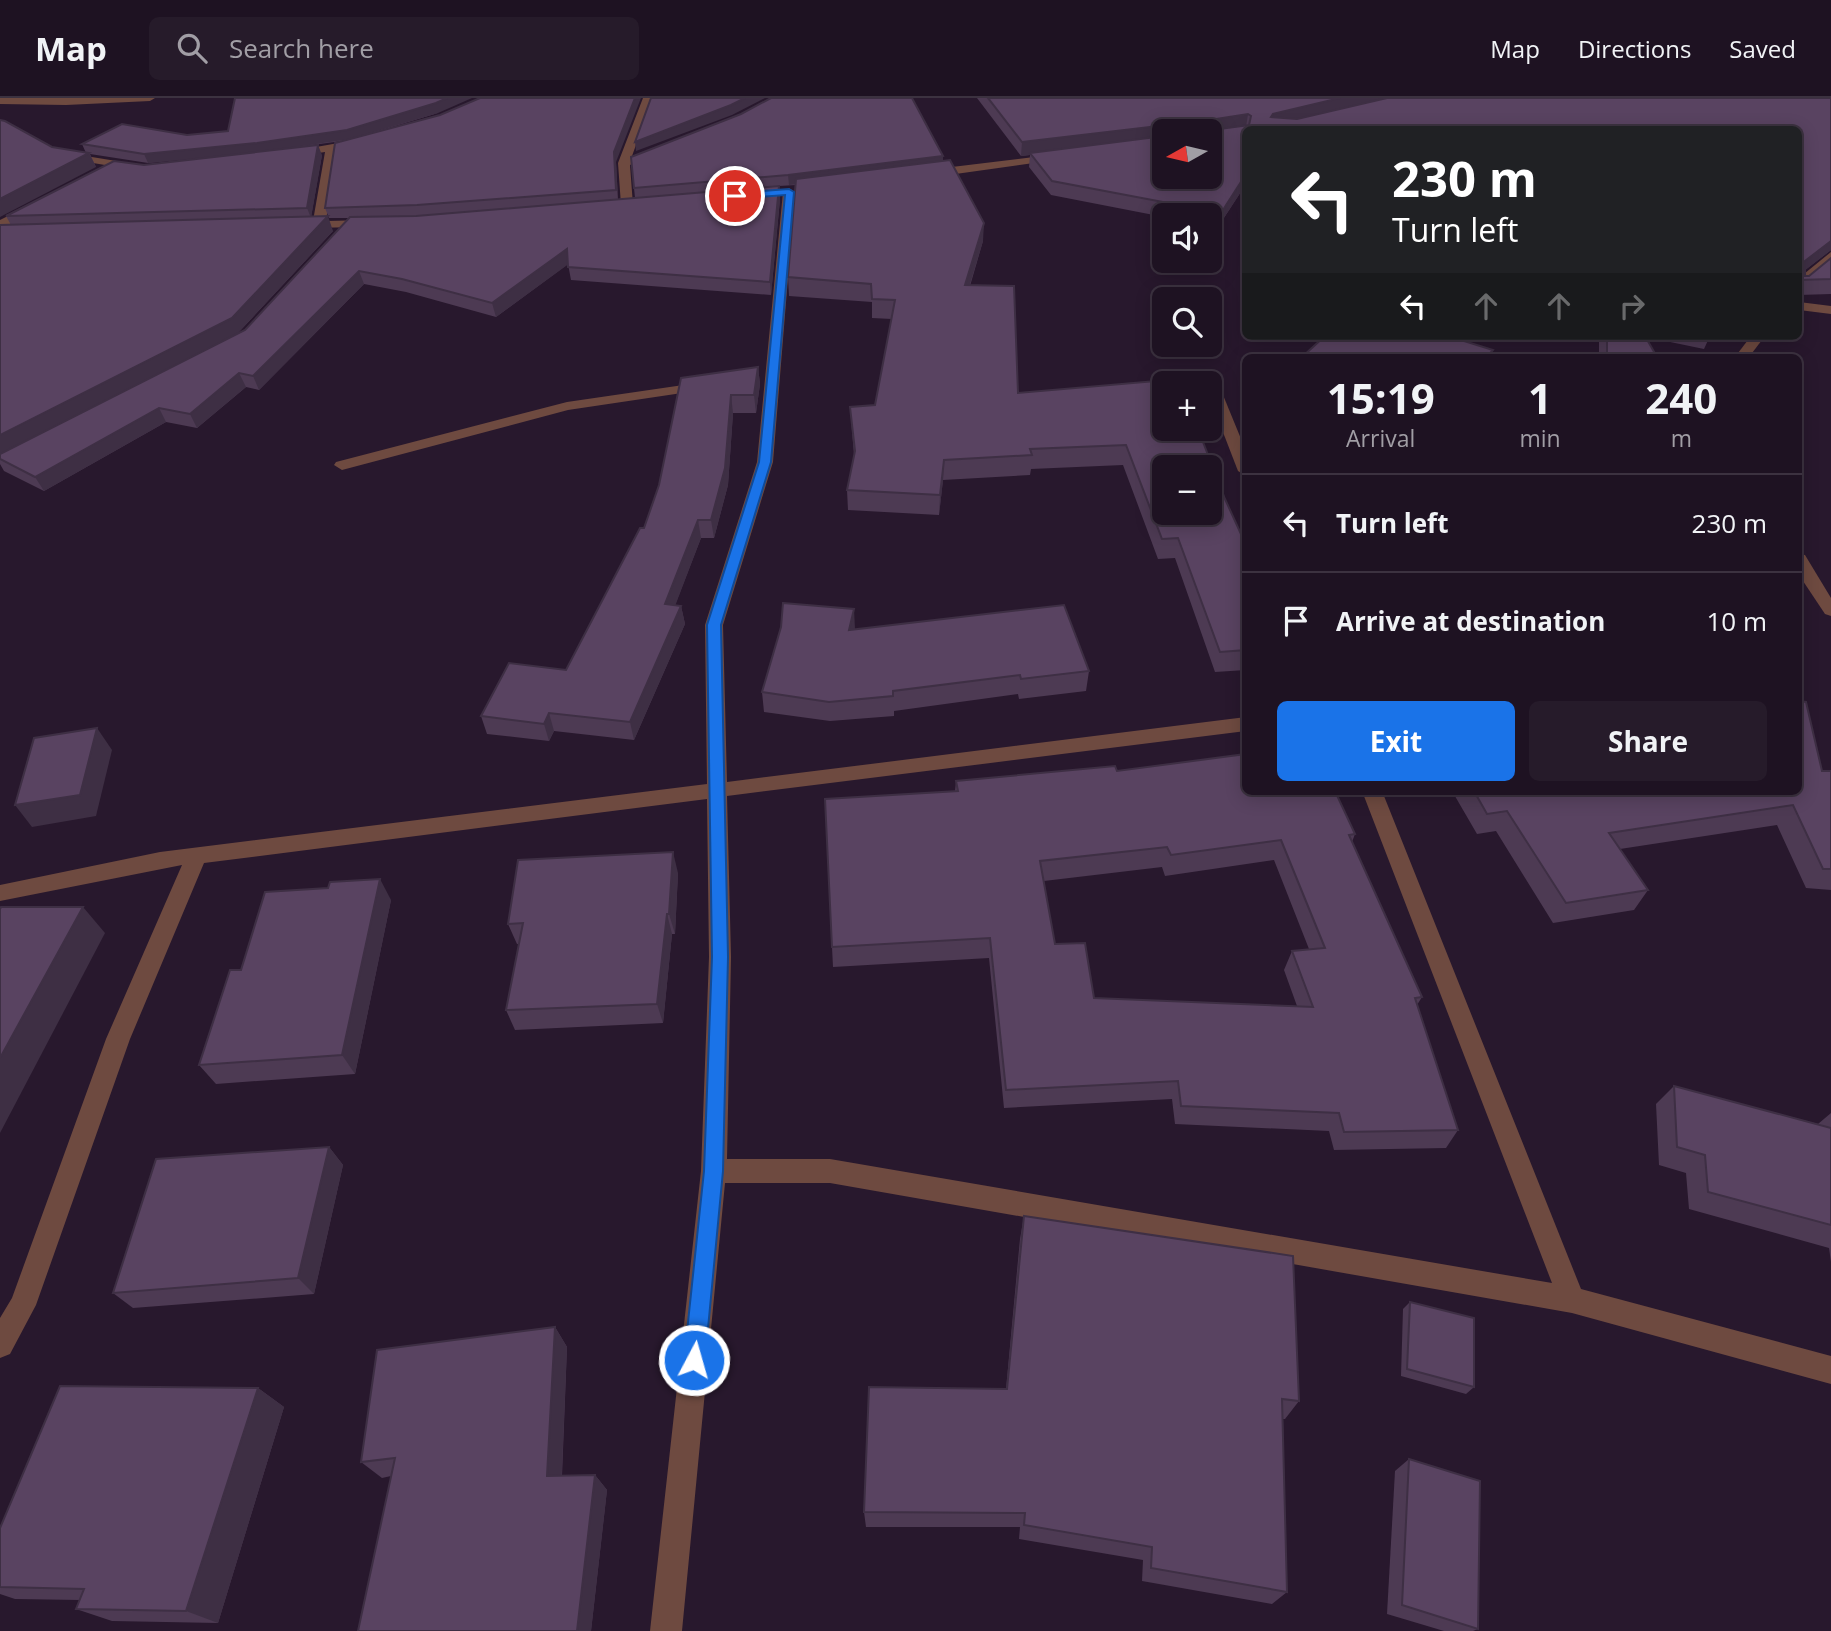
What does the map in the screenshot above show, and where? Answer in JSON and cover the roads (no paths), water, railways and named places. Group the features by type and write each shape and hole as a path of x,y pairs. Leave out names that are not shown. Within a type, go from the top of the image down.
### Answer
{"street":[{"path":"0,101 66,102 149,98"},
{"path":"627,205 624,163 648,98"},
{"path":"285,155 378,137"},
{"path":"624,163 674,143"},
{"path":"319,225 331,148"},
{"path":"52,150 63,156 148,169"},
{"path":"914,176 1067,156"},
{"path":"92,176 116,164"},
{"path":"666,1631 714,1171 720,957 714,625 765,462 765,377 789,191"},
{"path":"0,225 46,201"},
{"path":"613,206 641,204"},
{"path":"291,226 384,223"},
{"path":"331,243 349,224"},
{"path":"0,233 14,233"},
{"path":"1802,282 1831,256"},
{"path":"1802,306 1831,310"},
{"path":"1744,354 1755,340"},
{"path":"342,465 567,406 718,384"},
{"path":"1222,410 1242,461"},
{"path":"1802,565 1815,589 1831,610"},
{"path":"0,893 160,860 1242,724"},
{"path":"1374,795 1572,1300"},
{"path":"0,1344 23,1305 118,1039 197,855"},
{"path":"714,1171 830,1171 1572,1300 1831,1370"}]}
